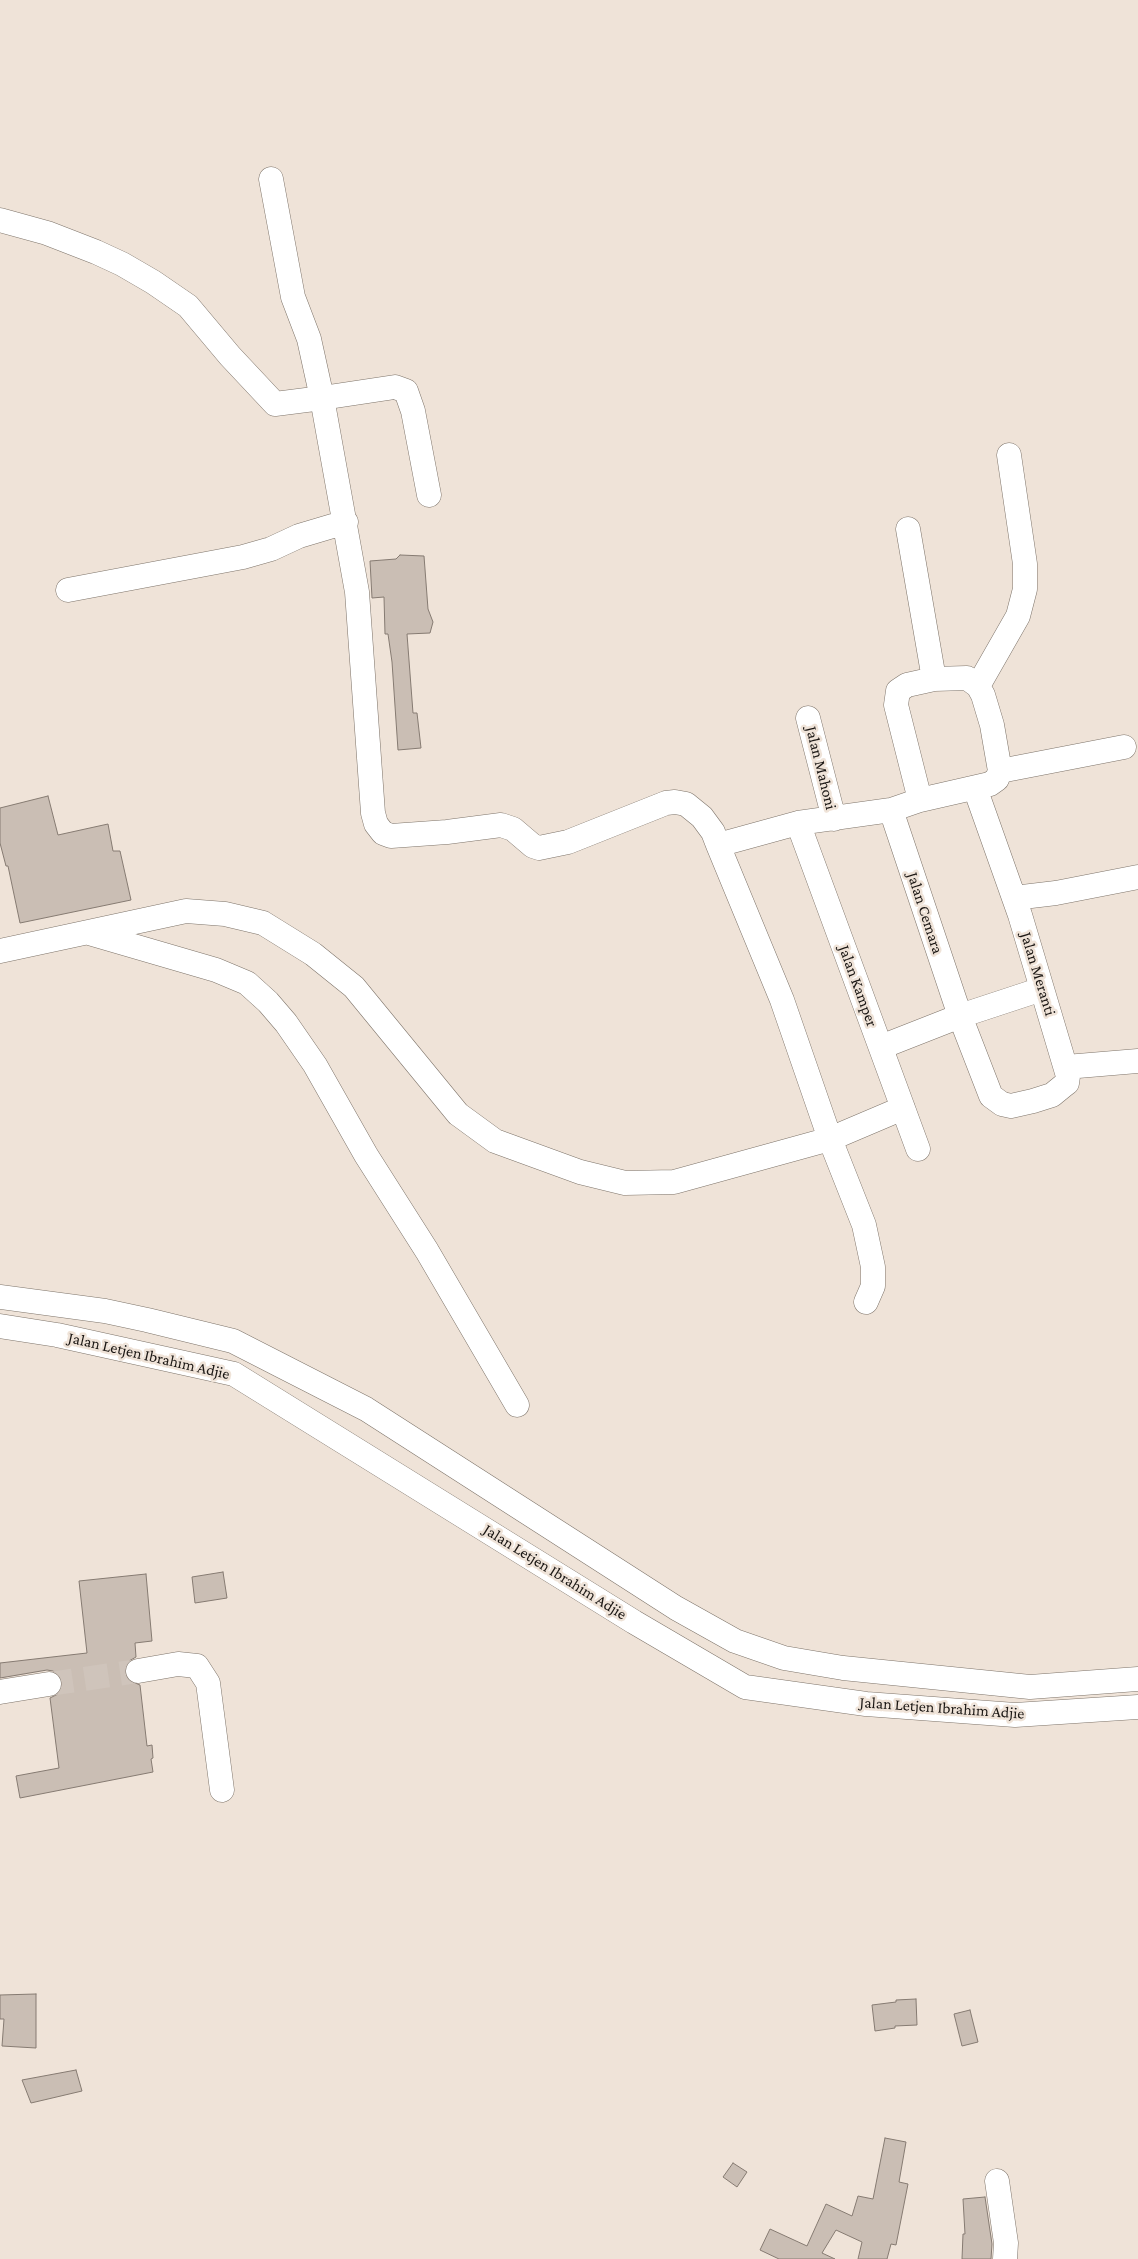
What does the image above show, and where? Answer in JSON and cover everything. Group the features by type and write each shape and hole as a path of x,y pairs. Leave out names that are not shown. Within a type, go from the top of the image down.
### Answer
{"street":[{"path":"271,179 293,297 313,352 358,592 373,813 376,824 383,833 391,836 447,832 501,825 513,829 533,846 540,848 568,842 666,803 686,804 702,817 713,832 782,1000 830,1139 864,1225 873,1266 873,1286 866,1302"},
{"path":"0,220 46,233 96,252 122,264 160,287 188,306 230,356 275,404 395,387 406,391 413,411 429,495"},
{"path":"978,686 1018,616 1025,589 1025,564 1009,455"},
{"path":"68,590 244,557 271,549 299,536 346,522"},
{"path":"908,529 934,679"},
{"path":"718,845 798,823 891,810 920,800 990,784 997,778 1000,771 992,725 983,695 978,686 967,678 934,679 907,685 898,691 896,704 920,800"},
{"name":"Jalan Mahoni","path":"808,718 834,819"},
{"path":"1000,771 1124,747"},
{"name":"Jalan Meranti","path":"975,788 1014,898 1066,1067"},
{"name":"Jalan Cemara","path":"891,810 960,1016 991,1096 1002,1104 1011,1106 1052,1095 1067,1082 1066,1067"},
{"name":"Jalan Kamper","path":"798,823 918,1149"},
{"path":"1014,898 1056,893 1138,878"},
{"path":"0,951 186,911 225,914 264,923 313,954 354,987 458,1114 495,1141 580,1172 625,1183 674,1182 830,1139 903,1108"},
{"path":"87,933 216,970 246,983 268,1002 286,1023 316,1065 366,1155 427,1251 517,1405"},
{"path":"880,1047 960,1016 1042,989"},
{"path":"1066,1067 1138,1061"},
{"name":"Jalan Letjen Ibrahim Adjie","path":"0,1297 105,1311 233,1341 366,1409 676,1608 736,1640 784,1658 843,1668 1030,1688 1138,1679"},
{"name":"Jalan Letjen Ibrahim Adjie","path":"0,1326 57,1335 234,1374 626,1616 745,1687 866,1704 1015,1715 1138,1707"},
{"path":"138,1671 178,1664 197,1666 208,1683 222,1790"},
{"path":"0,1692 49,1684"},
{"path":"997,2181 1006,2243 1005,2259"}],"building":[{"path":"400,555 424,556 428,609 433,622 430,633 407,634 413,713 417,713 421,748 398,750 392,662 388,634 385,634 384,597 372,598 370,561 396,559"},
{"path":"48,796 58,835 108,824 113,851 120,851 131,900 20,923 8,866 6,866 0,843 0,808"},
{"path":"223,1572 227,1598 195,1603 192,1577"},
{"path":"146,1574 152,1641 135,1643 136,1657 129,1661 124,1673 128,1680 140,1685 147,1746 152,1745 153,1758 151,1759 153,1772 20,1798 16,1776 59,1768 50,1698 58,1694 63,1682 59,1675 47,1670 0,1678 0,1663 87,1653 79,1581"},
{"path":"36,1994 36,2048 2,2046 4,2019 0,2019 0,1995"},
{"path":"916,1999 917,2025 895,2026 895,2028 875,2031 872,2005 896,2002 896,2000"},
{"path":"970,2010 978,2042 962,2046 954,2014"},
{"path":"76,2070 82,2091 31,2103 22,2080"},
{"path":"885,2138 906,2142 899,2182 908,2184 896,2245 891,2244 887,2259 858,2259 862,2242 836,2230 822,2253 835,2259 779,2259 760,2250 770,2229 807,2246 826,2204 852,2216 858,2196 873,2199"},
{"path":"733,2163 747,2172 737,2187 723,2177"},
{"path":"985,2197 992,2244 991,2259 962,2259 963,2234 965,2234 963,2199"}],"tunnel":[{"path":"49,1684 138,1671"}]}
